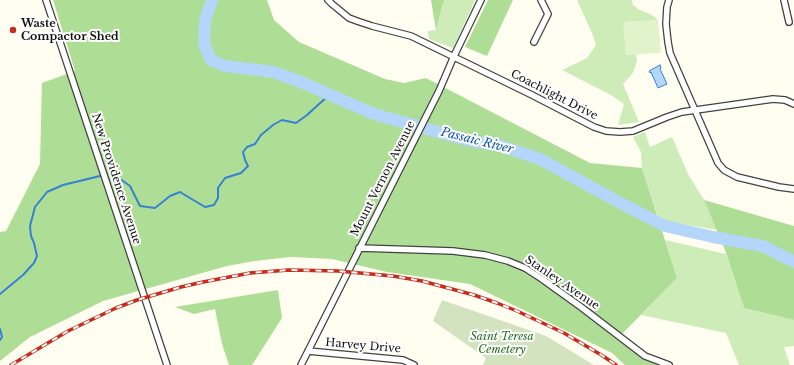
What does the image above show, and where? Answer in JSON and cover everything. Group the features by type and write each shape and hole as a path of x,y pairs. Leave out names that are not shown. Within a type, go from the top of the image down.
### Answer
{"street":[{"name":"New Providence Avenue","path":"46,0 167,365"},
{"name":"Coachlight Drive","path":"328,0 349,18 412,36 594,127 606,131 633,131 676,114 773,98 785,100 794,104"},
{"name":"Mount Vernon Avenue","path":"301,365 439,91 481,0"},
{"path":"534,42 548,14 541,0"},
{"path":"669,0 666,24 670,53 718,164 724,170 737,177 794,189"},
{"path":"784,0 789,22"},
{"name":"Stanley Avenue","path":"359,248 454,251 485,255 508,261 525,268 542,279 645,356 669,365"},
{"name":"Harvey Drive","path":"308,351 404,360 414,365"}],"green space":[{"path":"53,0 267,0 274,20 299,42 385,79 404,83 426,78 590,163 642,168 677,278 618,338 666,365 625,365 612,353 470,284 387,272 332,259 291,257 227,266 103,301 30,337 0,361 0,232 6,231 40,164 42,83 75,71"},
{"path":"431,0 445,0 436,30"},
{"path":"445,0 475,0 453,48 429,39 428,31 436,30"},
{"path":"488,0 513,0 487,56 465,47"},
{"path":"577,0 631,0 633,2 632,4 638,9 652,15 658,20 624,22 626,55 636,54 637,61 633,73 623,84 639,122 618,125 624,104 611,95 562,70 587,58 596,45"},
{"path":"658,20 661,53 626,55 623,22"},
{"path":"645,132 650,147 672,137 688,174 704,200 717,230 659,220 642,168 641,152 633,137"},
{"path":"704,200 794,226 794,320 744,308 725,250"},
{"path":"665,240 726,254 744,308 794,320 794,346 784,347 790,365 739,365 726,333 641,315 677,278"},
{"path":"278,290 282,318 252,365 229,365 222,344 215,309 194,314 175,307"},
{"name":"Saint Teresa Cemetery","path":"442,300 546,336 594,365 483,365 486,358 433,321"}],"water":[{"path":"660,65 660,69 667,84 658,88 651,72 650,73 649,71"}],"waterway":[{"name":"Passaic River","path":"212,0 205,20 204,44 211,60 225,66 274,72 301,82 374,114 467,140 501,146 540,159 665,226 763,246 794,262"},
{"path":"113,174 130,186 140,206 155,208 170,196 180,192 205,207 214,205 218,198 218,188 225,178 241,173 248,166 243,152 247,147 255,144 261,135 282,120 296,123 329,95"},
{"path":"0,294 23,275 34,263 37,256 31,236 30,226 35,207 47,192 63,185 100,176"},
{"path":"0,329 2,337 0,340"}],"railway":[{"path":"11,365 68,331 116,308 137,300 203,282 250,273 289,270 338,271 393,276 422,281 474,295 517,311 564,333 616,365"}],"place":[{"name":"Waste Compactor Shed","path":"13,30"}]}
